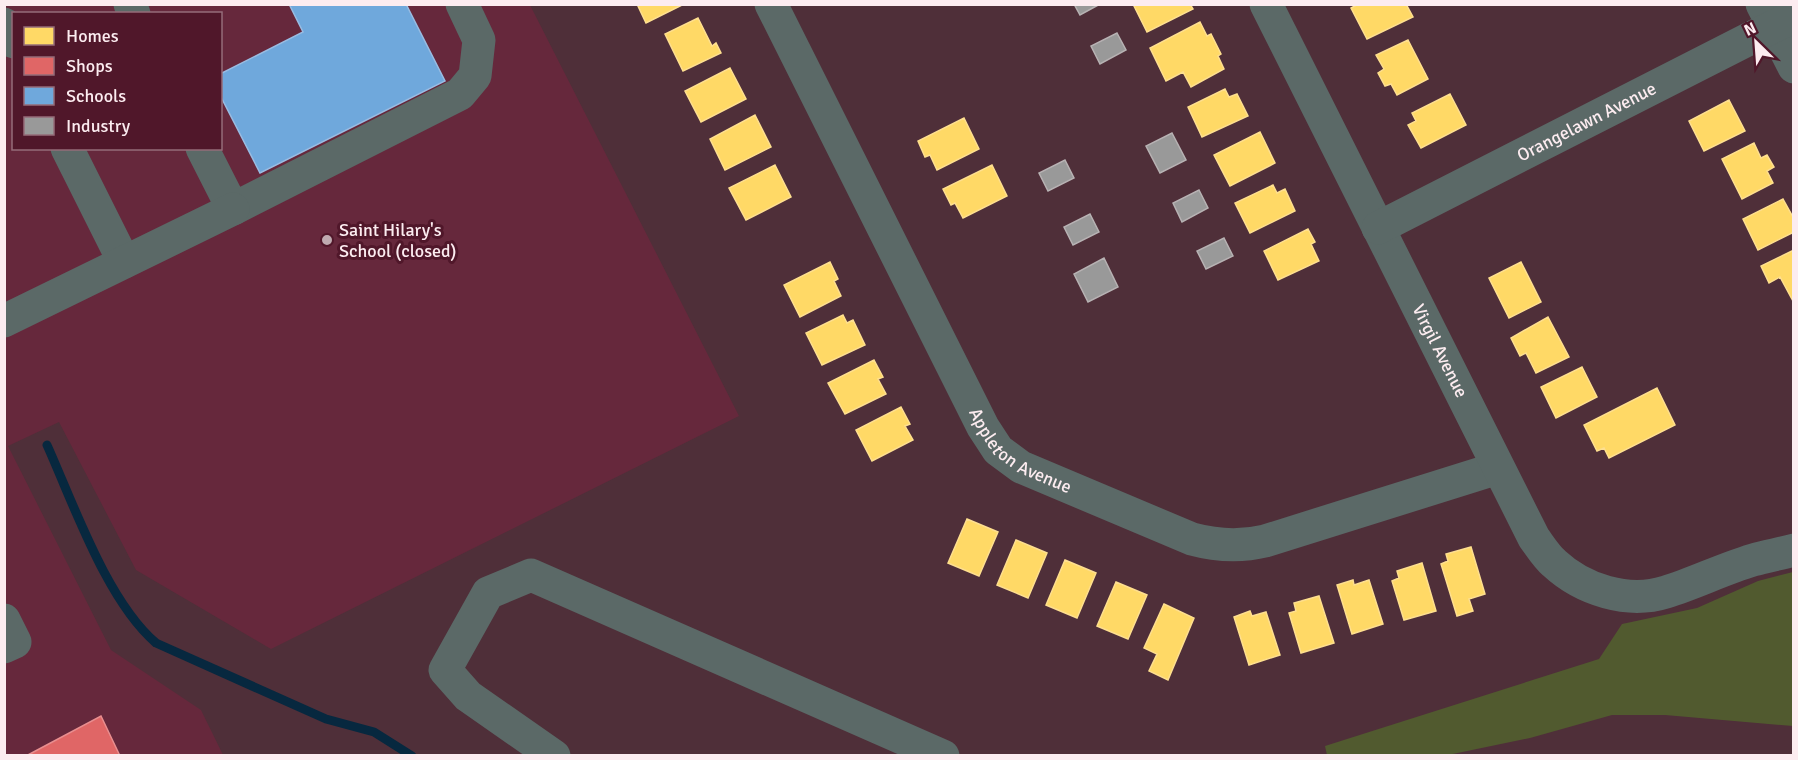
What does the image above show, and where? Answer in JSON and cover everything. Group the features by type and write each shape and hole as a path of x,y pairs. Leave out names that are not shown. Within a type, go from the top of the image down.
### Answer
{"street":[{"path":"4,321 460,94 475,76 479,40 462,4"},
{"name":"Appleton Avenue","path":"771,4 983,427 998,450 1021,467 1192,539 1229,546 1265,541 1498,468"},
{"name":"Virgil Avenue","path":"1266,4 1498,468 1534,538 1552,561 1581,582 1604,591 1622,595 1646,596 1664,593 1752,561 1794,550"},
{"path":"1776,16 1794,67"},
{"name":"Orangelawn Avenue","path":"1378,228 1776,16"},
{"path":"4,24 12,38"},
{"path":"68,150 124,262"},
{"path":"203,150 233,209"},
{"path":"554,756 468,696 445,669 488,593 531,575 943,756"},
{"path":"4,620 15,642 4,647"}],"shaded area":[{"name":"Saint Hilary's School (closed)","path":"4,5 530,5 739,416 271,649 136,570 59,422 8,446 111,650 201,710 223,755 5,755"}],"green space":[{"path":"1793,572 1793,726 1665,715 1612,715 1530,738 1448,755 1327,755 1325,746 1599,659 1622,624 1697,608 1758,581"}],"building: Homes":[{"path":"637,4 684,4 646,23"},
{"path":"1133,4 1190,4 1193,9 1147,32"},
{"path":"1358,4 1406,4 1413,17 1367,39 1351,8"},
{"path":"698,18 712,46 716,43 721,53 683,71 665,34"},
{"path":"1200,22 1207,36 1211,34 1221,54 1218,56 1224,69 1191,87 1183,72 1166,81 1150,48"},
{"path":"1408,40 1428,79 1397,95 1391,84 1385,86 1378,73 1384,69 1376,55"},
{"path":"730,68 746,99 701,122 685,91"},
{"path":"1225,89 1229,97 1237,94 1248,116 1202,137 1188,107"},
{"path":"1450,94 1466,125 1421,148 1408,125 1416,121 1412,113"},
{"path":"1729,100 1745,131 1704,151 1689,121"},
{"path":"755,115 771,147 725,170 710,139"},
{"path":"964,118 979,149 937,170 930,155 925,157 918,141"},
{"path":"1260,132 1275,163 1230,186 1214,155"},
{"path":"1754,143 1761,158 1767,155 1774,167 1767,171 1773,183 1742,199 1722,159"},
{"path":"775,165 791,197 746,220 729,188"},
{"path":"992,165 1007,196 963,218 955,203 951,205 943,189"},
{"path":"1273,185 1277,193 1285,189 1295,211 1250,233 1235,203"},
{"path":"1783,199 1794,219 1794,232 1758,250 1743,219"},
{"path":"1308,229 1315,242 1311,244 1319,261 1278,280 1264,251"},
{"path":"1794,250 1793,301 1780,277 1769,283 1761,266"},
{"path":"830,262 838,279 834,281 841,296 800,317 784,285"},
{"path":"1521,262 1541,302 1509,318 1489,278"},
{"path":"843,315 847,323 853,320 865,345 822,365 806,333"},
{"path":"1548,317 1569,357 1536,373 1526,353 1520,356 1511,338"},
{"path":"874,360 883,377 878,379 886,394 845,414 828,383"},
{"path":"1582,367 1597,397 1556,418 1541,387"},
{"path":"1657,388 1675,425 1609,458 1604,448 1597,451 1584,425"},
{"path":"901,407 910,424 905,426 913,440 872,461 856,430"},
{"path":"967,519 998,532 979,576 948,563"},
{"path":"1016,540 1047,553 1028,598 997,585"},
{"path":"1471,547 1485,594 1469,599 1473,611 1457,616 1441,564 1448,561 1446,554"},
{"path":"1065,560 1096,573 1077,618 1046,605"},
{"path":"1422,563 1436,611 1404,620 1392,581 1399,578 1397,571"},
{"path":"1353,580 1354,585 1369,580 1383,624 1352,634 1337,585"},
{"path":"1116,582 1147,595 1128,639 1097,626"},
{"path":"1319,596 1334,643 1301,653 1289,613 1296,611 1294,603"},
{"path":"1164,604 1194,618 1168,680 1149,671 1157,654 1144,648"},
{"path":"1250,611 1252,616 1266,612 1280,655 1249,665 1234,617"}],"building: Shops":[{"path":"101,716 120,756 26,756"}],"building: Schools":[{"path":"289,4 406,4 445,81 260,173 222,99 222,73 303,32"}],"building: Industry":[{"path":"1074,4 1100,4 1080,15"},
{"path":"1117,33 1126,50 1100,64 1091,46"},
{"path":"1172,133 1186,160 1160,173 1146,146"},
{"path":"1065,160 1074,178 1048,191 1039,173"},
{"path":"1199,190 1208,208 1182,222 1173,203"},
{"path":"1090,214 1099,232 1073,245 1064,227"},
{"path":"1224,238 1233,256 1206,269 1197,251"},
{"path":"1104,258 1118,287 1088,302 1074,274"}],"waterway":[{"path":"47,445 80,523 107,578 138,625 156,643 326,719 374,732 412,756"}],"place":[{"name":"Saint Hilary's School (closed)","path":"327,240"}]}
